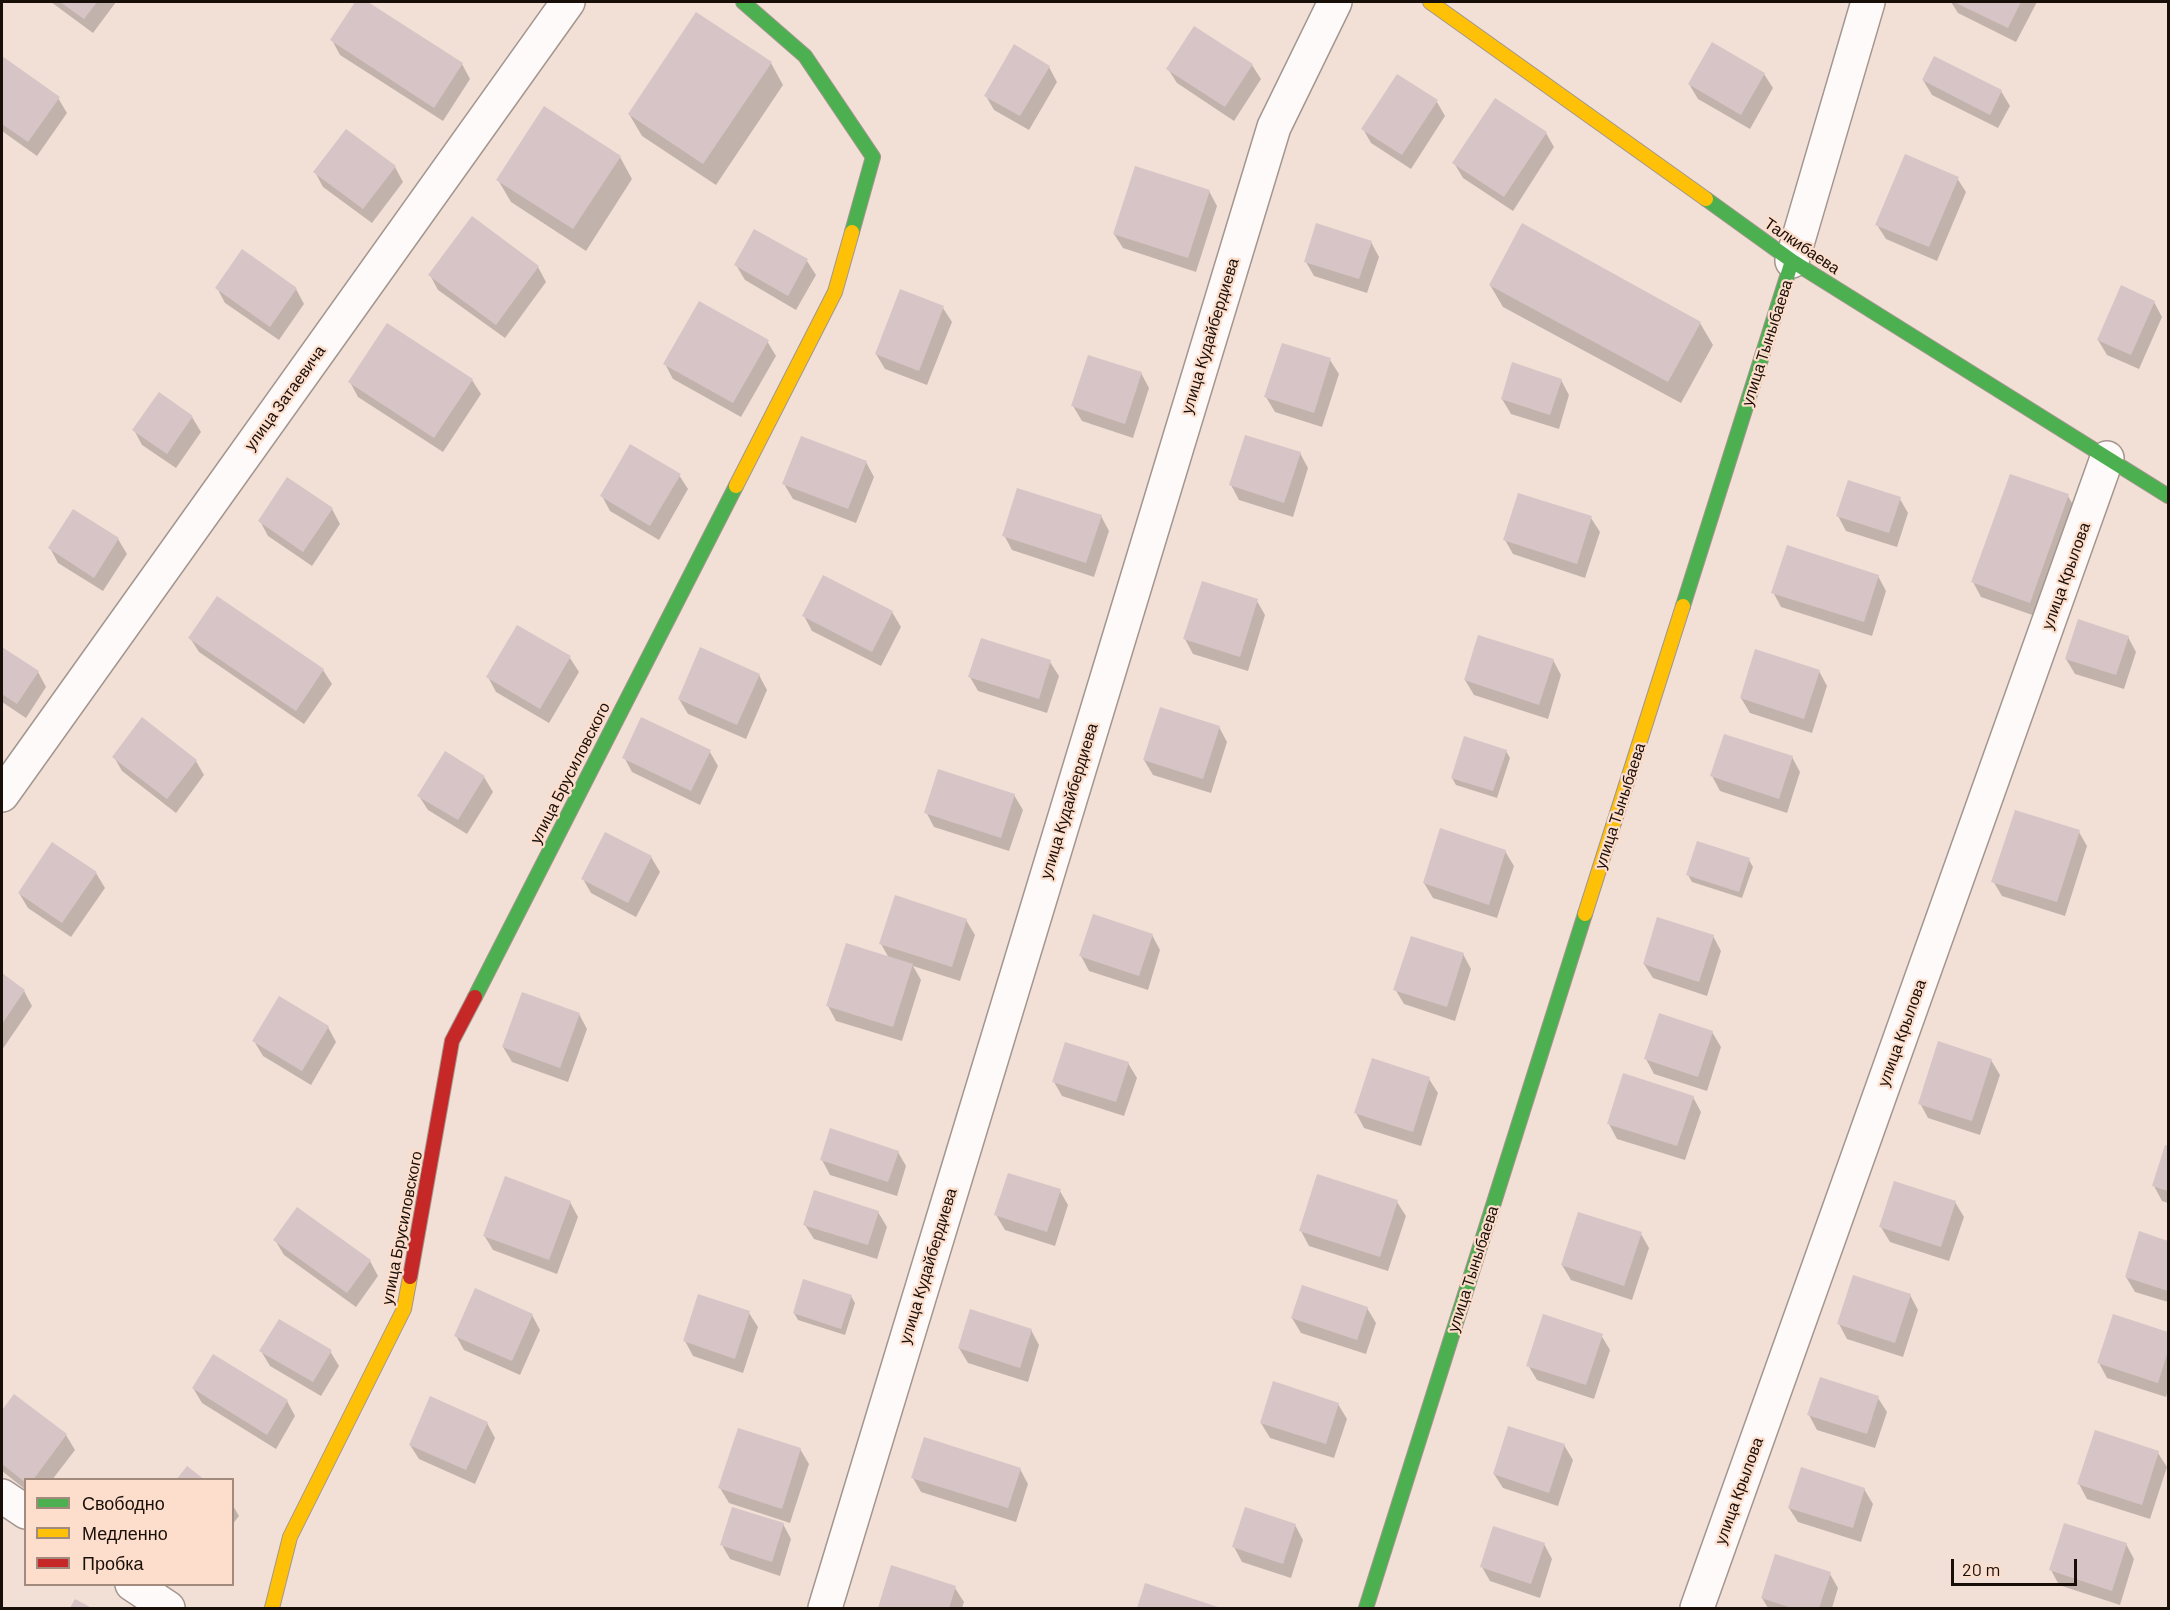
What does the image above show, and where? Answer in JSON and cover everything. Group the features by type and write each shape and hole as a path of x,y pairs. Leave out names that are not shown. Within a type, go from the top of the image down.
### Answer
{"street":[{"name":"улица Затаевича","path":"2,795 568,2"},
{"name":"улица Брусиловского","path":"272,1608 290,1537 404,1309 452,1041 835,292 873,157 805,56 743,2"},
{"name":"улица Кудайбердиева","path":"825,1608 1274,127 1335,2"},
{"name":"Талкибаева","path":"1430,2 1792,261 2169,496"},
{"name":"улица Тыныбаева","path":"1366,1608 1792,261 1868,2"},
{"name":"улица Крылова","path":"1697,1608 2108,458"},
{"path":"2,1496 24,1511"},
{"path":"135,1586 168,1608"}],"building":[{"path":"60,2 97,2 84,19"},
{"path":"355,2 368,2 463,63 434,108 330,40"},
{"path":"1954,2 2021,2 2008,28"},
{"path":"696,12 772,62 703,164 628,114"},
{"path":"1194,26 1253,64 1225,107 1166,69"},
{"path":"1712,42 1765,73 1741,115 1688,84"},
{"path":"1014,44 1050,66 1020,116 984,96"},
{"path":"2,56 60,97 28,142 2,124"},
{"path":"1934,56 2002,90 1990,115 1922,80"},
{"path":"1397,74 1438,100 1402,155 1361,129"},
{"path":"1495,98 1547,132 1504,197 1452,163"},
{"path":"544,106 621,156 573,229 496,180"},
{"path":"346,129 396,166 363,209 313,172"},
{"path":"1905,154 1959,177 1929,247 1875,225"},
{"path":"1135,166 1210,190 1188,258 1113,234"},
{"path":"472,216 539,266 496,325 428,275"},
{"path":"1316,223 1372,241 1359,279 1304,262"},
{"path":"1522,223 1701,322 1668,382 1489,285"},
{"path":"754,229 808,259 788,296 734,265"},
{"path":"242,249 297,288 270,327 215,288"},
{"path":"2121,285 2155,301 2131,355 2097,340"},
{"path":"900,289 944,306 919,371 875,354"},
{"path":"699,301 769,340 733,403 663,364"},
{"path":"387,323 473,379 434,438 348,382"},
{"path":"1282,343 1331,358 1314,413 1264,397"},
{"path":"1088,355 1142,372 1125,424 1071,406"},
{"path":"1512,362 1562,379 1550,415 1501,399"},
{"path":"159,392 193,416 167,454 132,430"},
{"path":"1245,435 1301,452 1284,503 1229,485"},
{"path":"801,436 867,461 848,509 782,484"},
{"path":"630,444 681,474 650,526 600,496"},
{"path":"2010,474 2069,494 2030,603 1971,582"},
{"path":"287,477 333,508 303,552 258,521"},
{"path":"1848,480 1901,497 1889,533 1836,516"},
{"path":"1017,488 1102,515 1086,563 1002,536"},
{"path":"1518,493 1592,516 1577,564 1503,540"},
{"path":"73,509 119,538 94,578 48,548"},
{"path":"1787,545 1879,575 1864,622 1771,593"},
{"path":"823,575 893,611 872,652 802,616"},
{"path":"1202,581 1258,599 1240,657 1183,639"},
{"path":"217,596 324,669 296,711 188,638"},
{"path":"2078,619 2129,636 2116,675 2065,659"},
{"path":"517,625 571,656 540,709 486,677"},
{"path":"1478,635 1554,659 1539,705 1464,680"},
{"path":"981,638 1051,660 1039,699 968,677"},
{"path":"2,647 39,671 17,704 2,694"},
{"path":"700,647 760,674 737,725 678,699"},
{"path":"1755,649 1820,670 1804,719 1740,698"},
{"path":"1160,707 1220,726 1203,779 1143,760"},
{"path":"142,717 197,760 167,799 112,757"},
{"path":"641,717 711,750 691,791 622,758"},
{"path":"1724,734 1793,756 1779,799 1710,776"},
{"path":"1464,736 1507,750 1493,791 1451,778"},
{"path":"445,751 485,776 458,820 417,796"},
{"path":"938,769 1015,794 1001,838 924,813"},
{"path":"2015,810 2080,830 2057,902 1991,882"},
{"path":"1440,828 1506,850 1489,905 1423,883"},
{"path":"605,832 652,856 628,903 581,879"},
{"path":"1697,841 1750,858 1739,892 1686,875"},
{"path":"52,842 97,872 62,923 18,893"},
{"path":"895,895 967,919 952,967 879,944"},
{"path":"1093,914 1153,934 1139,976 1079,956"},
{"path":"1657,917 1714,935 1699,982 1643,964"},
{"path":"1411,936 1464,953 1447,1007 1393,990"},
{"path":"846,943 913,964 893,1027 826,1006"},
{"path":"2,973 25,990 2,1024"},
{"path":"522,992 580,1013 560,1068 502,1047"},
{"path":"279,996 329,1026 302,1071 252,1041"},
{"path":"1659,1013 1713,1031 1698,1077 1644,1059"},
{"path":"1938,1041 1992,1059 1972,1121 1918,1104"},
{"path":"1065,1042 1129,1062 1116,1102 1052,1082"},
{"path":"1372,1058 1430,1077 1413,1132 1354,1113"},
{"path":"1623,1073 1694,1096 1677,1146 1607,1124"},
{"path":"830,1128 899,1151 888,1182 820,1160"},
{"path":"2165,1145 2168,1146 2168,1191 2152,1186"},
{"path":"1008,1173 1061,1189 1047,1232 994,1215"},
{"path":"1317,1174 1398,1200 1380,1257 1299,1231"},
{"path":"505,1176 571,1201 549,1260 483,1236"},
{"path":"1894,1181 1956,1201 1941,1247 1879,1227"},
{"path":"814,1190 879,1211 868,1245 803,1225"},
{"path":"297,1207 371,1260 347,1293 273,1240"},
{"path":"1578,1212 1642,1232 1624,1286 1561,1265"},
{"path":"2139,1231 2168,1241 2168,1291 2125,1277"},
{"path":"1853,1275 1911,1294 1895,1343 1837,1324"},
{"path":"803,1279 852,1295 841,1329 793,1313"},
{"path":"1302,1285 1368,1307 1357,1340 1291,1318"},
{"path":"475,1288 533,1314 512,1361 454,1336"},
{"path":"698,1294 750,1311 735,1359 683,1341"},
{"path":"970,1309 1032,1329 1020,1368 958,1348"},
{"path":"1543,1314 1603,1334 1586,1385 1526,1366"},
{"path":"2113,1314 2168,1332 2168,1351 2158,1383 2097,1363"},
{"path":"279,1319 332,1350 313,1382 259,1351"},
{"path":"213,1354 288,1400 267,1435 192,1388"},
{"path":"1820,1377 1879,1396 1867,1434 1807,1415"},
{"path":"1273,1381 1339,1403 1326,1444 1260,1423"},
{"path":"14,1394 67,1434 34,1478 24,1478 24,1481 2,1464 2,1410"},
{"path":"430,1396 488,1422 466,1470 409,1445"},
{"path":"1508,1426 1565,1444 1549,1493 1493,1474"},
{"path":"738,1428 801,1448 782,1509 718,1488"},
{"path":"2095,1430 2159,1451 2142,1505 2077,1484"},
{"path":"924,1437 1021,1468 1008,1508 911,1478"},
{"path":"187,1466 202,1478 178,1478"},
{"path":"1801,1467 1865,1488 1853,1528 1788,1508"},
{"path":"732,1507 784,1523 772,1562 720,1545"},
{"path":"1245,1507 1296,1524 1283,1564 1232,1547"},
{"path":"2064,1523 2127,1543 2112,1591 2049,1570"},
{"path":"1493,1526 1545,1543 1531,1584 1480,1567"},
{"path":"1775,1554 1831,1572 1819,1608 1792,1608 1761,1598"},
{"path":"891,1565 956,1586 949,1608 878,1608"},
{"path":"1145,1583 1221,1608 1137,1608"},
{"path":"75,1599 92,1608 70,1608"}],"traffic: fast":[{"path":"743,2 805,56 873,157 852,232"},
{"path":"1706,199 1792,261 2168,496"},
{"path":"1683,606 1792,261"},
{"path":"475,997 736,486"},
{"path":"1366,1608 1585,914"}],"traffic: slow":[{"path":"1430,2 1706,199"},
{"path":"736,486 835,292 852,232"},
{"path":"1585,914 1683,606"},
{"path":"272,1608 290,1537 404,1309 410,1277"}],"traffic: jam":[{"path":"410,1277 452,1041 475,997"}]}
